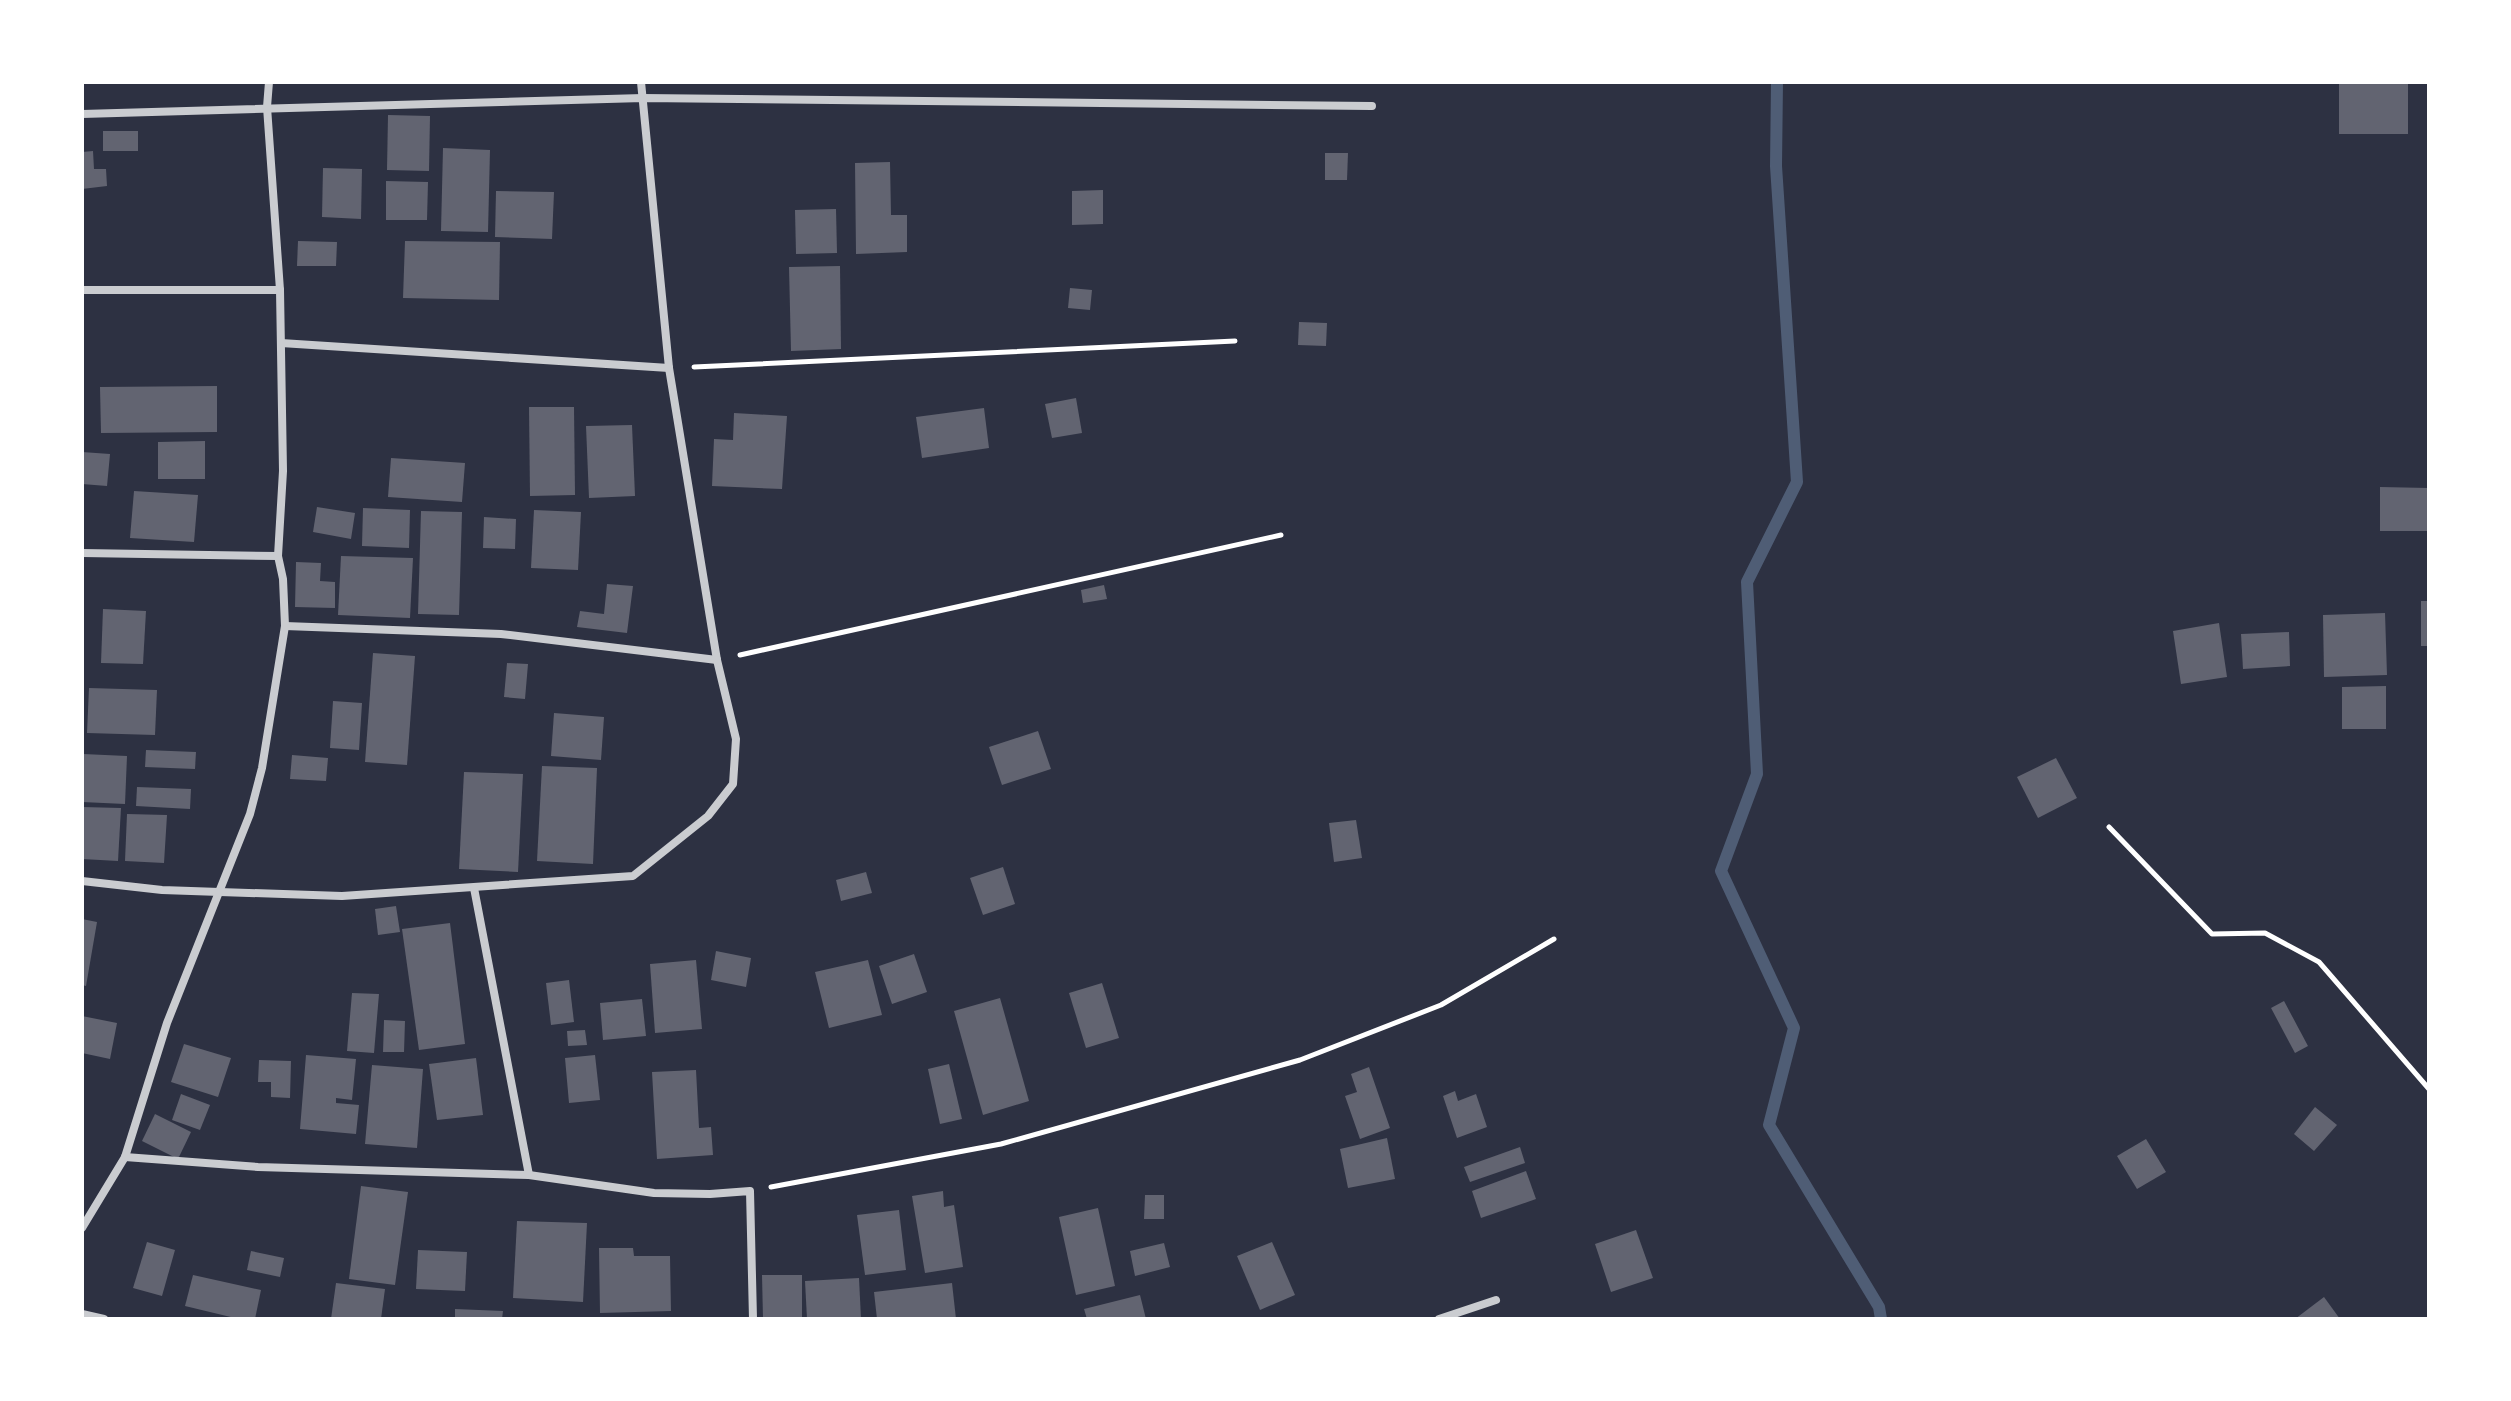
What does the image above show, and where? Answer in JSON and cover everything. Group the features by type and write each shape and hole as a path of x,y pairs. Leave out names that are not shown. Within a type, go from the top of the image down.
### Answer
{"street":[{"path":"82,1228 125,1157 167,1023 221,893 250,814 262,768 285,626 283,579 278,556 283,471 280,290 267,107 269,82"},
{"path":"82,881 162,890 342,896 633,876 708,816 733,784 736,739 717,660 669,368 641,82"},
{"path":"82,114 643,98 1372,106"},
{"path":"82,290 280,290"},
{"path":"281,343 669,368"},
{"path":"82,553 278,556"},
{"path":"285,626 501,634 717,660"},
{"path":"474,888 529,1175"},
{"path":"125,1157 258,1167 529,1175 654,1193 750,1191 753,1319"},
{"path":"1439,1319 1496,1300"},
{"path":"82,1314 104,1319"}],"path":[{"path":"669,368 1235,341"},
{"path":"717,660 1281,535"},
{"path":"2109,827 2212,934 2265,933 2319,962 2429,1089"},
{"path":"750,1191 1001,1144 1300,1060 1441,1005 1554,939"}],"building":[{"path":"2339,84 2408,84 2408,134 2339,134"},
{"path":"388,115 430,116 429,171 387,170"},
{"path":"103,131 138,131 138,151 103,151"},
{"path":"443,148 490,150 488,232 441,231"},
{"path":"93,151 94,169 106,169 107,186 82,189 82,152"},
{"path":"1325,153 1348,153 1347,180 1325,180"},
{"path":"890,162 891,215 907,215 907,252 856,254 855,163"},
{"path":"323,168 362,169 361,219 322,217"},
{"path":"386,181 428,182 427,220 386,220"},
{"path":"1103,190 1103,224 1072,225 1072,191"},
{"path":"496,191 554,192 552,239 495,237"},
{"path":"836,209 837,253 796,254 795,210"},
{"path":"298,241 337,242 336,266 297,266"},
{"path":"405,241 500,242 499,300 403,298"},
{"path":"840,266 841,349 791,351 789,267"},
{"path":"1070,288 1092,290 1090,310 1068,308"},
{"path":"1299,322 1327,323 1326,346 1298,345"},
{"path":"217,386 217,432 101,433 100,387"},
{"path":"1076,398 1082,433 1052,438 1045,404"},
{"path":"529,407 574,407 575,495 530,496"},
{"path":"984,408 989,448 922,458 916,417"},
{"path":"734,413 787,416 782,489 712,486 714,439 733,440"},
{"path":"632,425 635,496 589,498 586,426"},
{"path":"205,441 205,479 158,479 158,442"},
{"path":"82,452 110,454 107,486 82,484"},
{"path":"391,458 465,463 462,502 388,497"},
{"path":"2380,487 2429,488 2429,531 2380,531"},
{"path":"134,491 198,495 194,542 130,538"},
{"path":"317,507 355,513 351,539 313,532"},
{"path":"363,508 410,510 409,548 362,546"},
{"path":"534,510 581,512 578,570 531,568"},
{"path":"421,511 462,512 459,615 418,614"},
{"path":"484,517 516,519 515,549 483,548"},
{"path":"341,556 413,558 410,618 338,615"},
{"path":"296,562 321,563 320,581 335,582 335,608 295,607"},
{"path":"607,584 633,586 627,633 577,627 580,611 604,614"},
{"path":"1104,585 1107,599 1083,603 1081,590"},
{"path":"2421,601 2429,601 2429,646 2421,646"},
{"path":"103,609 146,611 143,664 101,663"},
{"path":"2385,613 2387,675 2324,677 2323,615"},
{"path":"2219,623 2227,677 2181,684 2173,631"},
{"path":"2289,632 2290,666 2243,669 2241,634"},
{"path":"373,653 415,656 407,765 365,762"},
{"path":"507,663 528,664 525,699 504,697"},
{"path":"2386,686 2386,729 2342,729 2342,687"},
{"path":"89,688 157,690 155,735 87,733"},
{"path":"333,701 362,703 359,750 330,748"},
{"path":"554,713 604,717 601,760 551,756"},
{"path":"1038,731 1051,769 1002,785 989,747"},
{"path":"146,750 196,752 195,769 145,767"},
{"path":"83,754 127,756 125,804 82,802"},
{"path":"292,755 328,758 326,781 290,779"},
{"path":"2056,758 2077,798 2038,818 2017,777"},
{"path":"542,766 597,768 593,864 537,861"},
{"path":"464,772 523,774 518,872 459,869"},
{"path":"137,787 191,789 190,809 136,806"},
{"path":"82,807 121,808 118,861 82,859"},
{"path":"127,814 167,815 164,863 125,861"},
{"path":"1356,820 1362,858 1334,862 1329,823"},
{"path":"1003,867 1015,904 983,915 970,878"},
{"path":"866,872 872,893 841,901 836,880"},
{"path":"396,906 400,932 378,935 375,909"},
{"path":"82,919 97,922 86,986 82,985"},
{"path":"450,923 465,1044 419,1050 402,929"},
{"path":"716,951 751,958 746,987 711,980"},
{"path":"914,954 927,992 892,1004 879,966"},
{"path":"696,960 702,1029 655,1033 650,964"},
{"path":"868,960 882,1015 829,1028 815,972"},
{"path":"569,980 574,1022 551,1025 546,983"},
{"path":"1102,983 1119,1038 1086,1048 1069,993"},
{"path":"352,993 379,994 374,1053 347,1051"},
{"path":"1000,998 1029,1101 983,1115 954,1011"},
{"path":"642,999 646,1036 603,1040 600,1003"},
{"path":"2284,1001 2308,1046 2295,1053 2271,1008"},
{"path":"82,1016 117,1023 110,1059 82,1053"},
{"path":"384,1020 405,1021 404,1052 383,1052"},
{"path":"585,1030 587,1045 568,1046 567,1031"},
{"path":"184,1044 231,1058 218,1097 171,1082"},
{"path":"306,1055 356,1059 352,1100 336,1098 336,1103 359,1105 356,1134 300,1129"},
{"path":"595,1055 600,1100 569,1103 565,1058"},
{"path":"476,1058 483,1115 437,1120 429,1064"},
{"path":"259,1060 291,1061 290,1098 271,1097 271,1082 258,1082"},
{"path":"949,1064 962,1119 940,1124 928,1069"},
{"path":"372,1065 423,1069 417,1148 365,1144"},
{"path":"1369,1067 1390,1128 1360,1139 1345,1096 1357,1092 1351,1074"},
{"path":"696,1070 699,1128 711,1127 713,1155 657,1159 652,1072"},
{"path":"1455,1091 1458,1101 1476,1094 1487,1127 1457,1138 1443,1096"},
{"path":"181,1094 210,1105 200,1130 172,1120"},
{"path":"2315,1107 2337,1125 2314,1151 2294,1134"},
{"path":"155,1114 191,1132 178,1159 142,1141"},
{"path":"1387,1138 1395,1179 1348,1188 1340,1149"},
{"path":"2146,1139 2166,1172 2137,1189 2117,1156"},
{"path":"1520,1147 1525,1163 1470,1182 1464,1167"},
{"path":"1526,1171 1536,1199 1481,1218 1472,1191"},
{"path":"361,1186 408,1192 395,1285 349,1279"},
{"path":"943,1191 944,1207 954,1205 963,1267 925,1273 912,1196"},
{"path":"1145,1195 1164,1195 1164,1219 1144,1219"},
{"path":"1098,1208 1115,1286 1076,1295 1059,1217"},
{"path":"899,1210 906,1270 865,1275 857,1215"},
{"path":"517,1221 587,1223 583,1302 513,1298"},
{"path":"1636,1230 1653,1278 1611,1292 1595,1244"},
{"path":"147,1242 175,1250 162,1296 133,1288"},
{"path":"1272,1242 1295,1295 1260,1310 1237,1256"},
{"path":"1164,1243 1170,1267 1135,1276 1130,1251"},
{"path":"599,1248 633,1248 634,1256 670,1256 671,1311 600,1313"},
{"path":"418,1250 467,1252 465,1291 416,1289"},
{"path":"251,1251 284,1258 280,1277 247,1270"},
{"path":"193,1275 261,1290 255,1319 239,1319 185,1306"},
{"path":"762,1275 802,1275 802,1319 763,1319"},
{"path":"859,1278 861,1319 807,1319 805,1281"},
{"path":"336,1283 385,1289 381,1319 331,1319"},
{"path":"952,1283 956,1319 877,1319 874,1292"},
{"path":"1140,1295 1146,1319 1087,1319 1084,1309"},
{"path":"2324,1297 2340,1319 2295,1319"},
{"path":"455,1309 503,1311 502,1319 455,1319"}],"waterway":[{"path":"1777,82 1776,166 1797,482 1747,582 1757,774 1721,871 1794,1028 1769,1125 1879,1307 1881,1319"}]}
